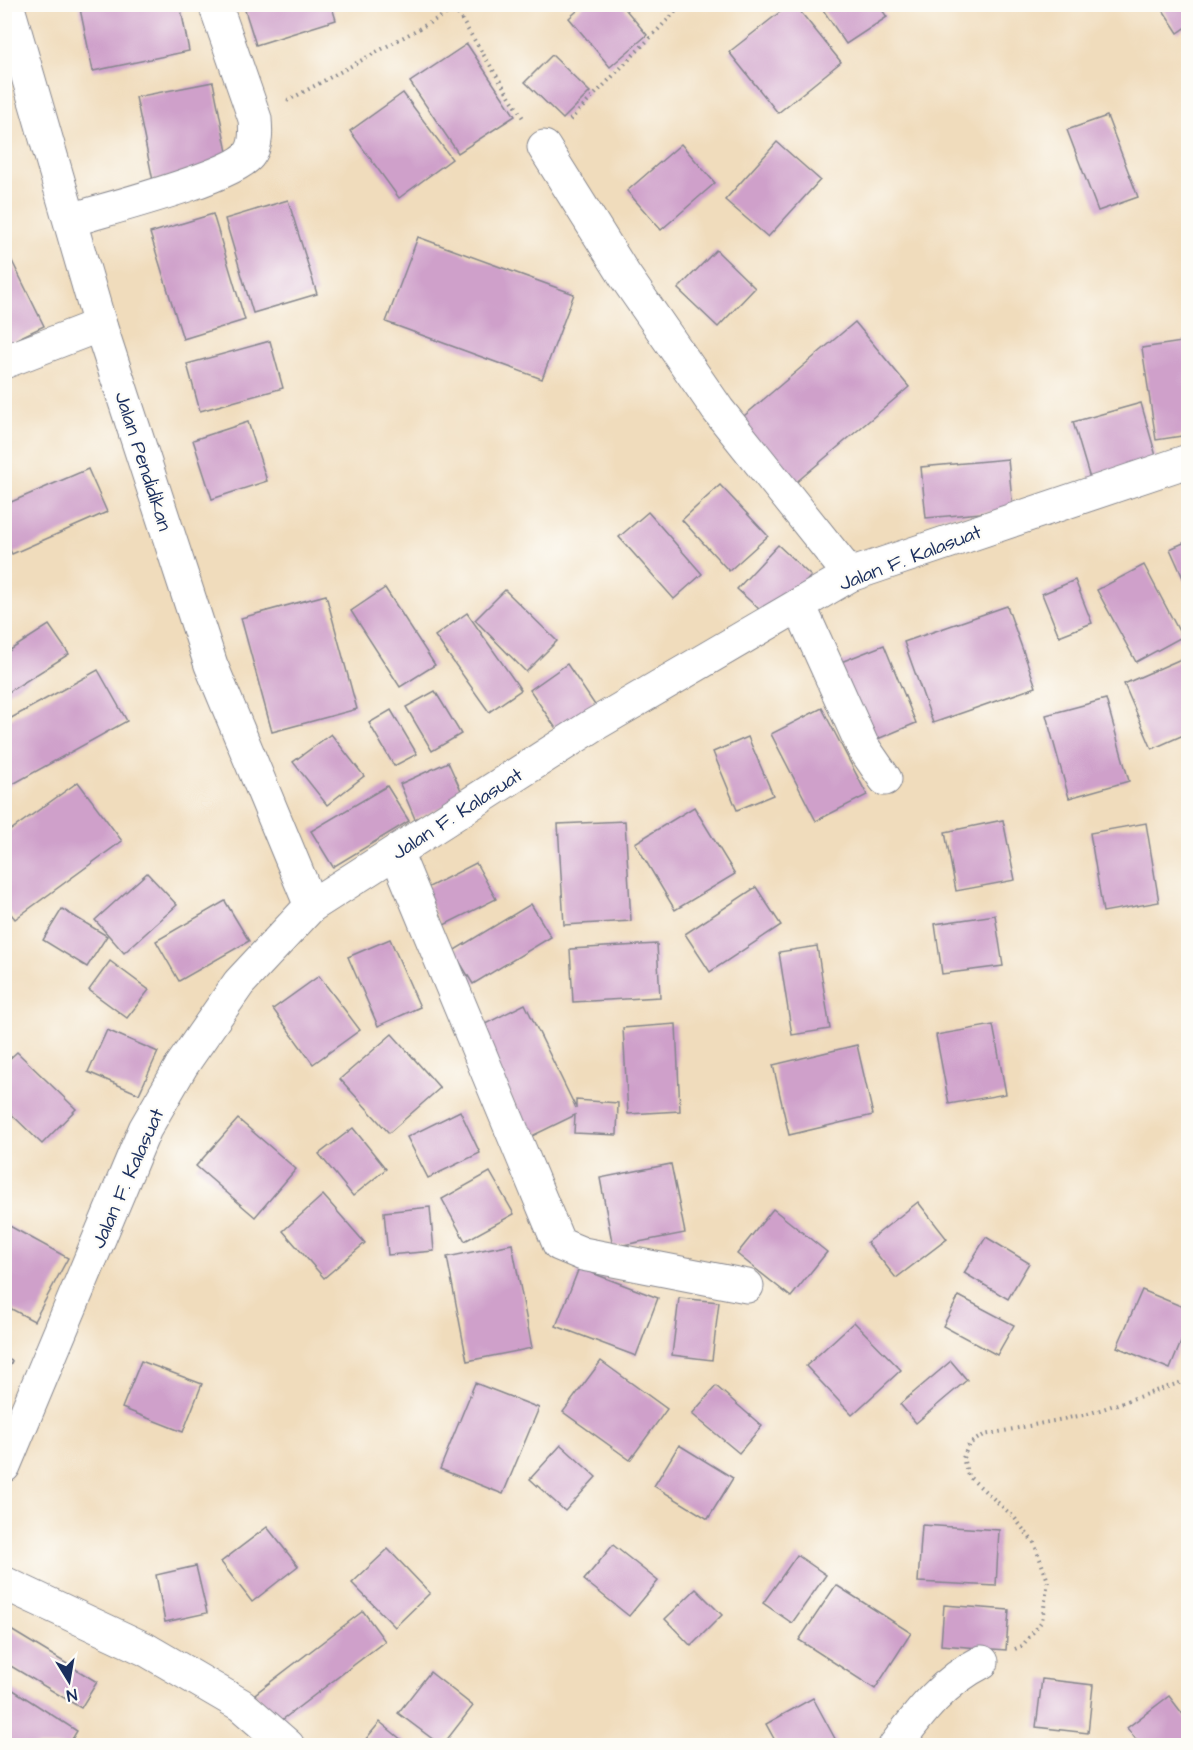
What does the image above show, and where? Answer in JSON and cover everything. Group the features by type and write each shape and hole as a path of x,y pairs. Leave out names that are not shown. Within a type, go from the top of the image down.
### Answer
{"street":[{"name":"Jalan Pendidikan","path":"7,4 100,325 211,665 311,906"},
{"path":"71,220 227,171 249,155 257,137 255,120 215,4"},
{"path":"544,147 625,276 718,410 850,575"},
{"path":"4,362 100,325"},
{"name":"Jalan F. Kalasuat","path":"4,1466 145,1129 182,1065 239,983 311,906 592,726 850,575 1188,461"},
{"path":"799,605 863,747 885,779"},
{"path":"396,852 559,1244 583,1254 747,1286"},
{"path":"4,1583 145,1649 241,1705 288,1746"},
{"path":"896,1746 923,1707 961,1672 982,1662"}],"path":[{"path":"255,120 455,9 458,4"},
{"path":"455,9 544,147 683,4"},
{"path":"982,1662 1022,1646 1042,1621 1048,1581 1028,1534 1014,1517 968,1476 963,1458 969,1444 984,1435 1088,1414 1188,1380"}],"building":[{"path":"79,4 180,4 189,51 93,71"},
{"path":"243,4 331,4 336,20 256,45"},
{"path":"585,4 621,4 647,35 610,67 569,18"},
{"path":"819,4 878,4 887,17 846,44"},
{"path":"1159,4 1188,4 1188,26 1178,33"},
{"path":"789,5 795,5 841,62 778,113 729,52"},
{"path":"467,44 515,116 458,153 410,82"},
{"path":"552,55 590,92 563,119 525,82"},
{"path":"213,82 230,167 153,181 136,97"},
{"path":"403,93 452,159 399,198 350,131"},
{"path":"1107,116 1138,197 1098,211 1067,130"},
{"path":"777,142 820,180 768,237 725,200"},
{"path":"681,144 715,183 661,230 627,191"},
{"path":"288,200 317,294 253,313 225,219"},
{"path":"213,214 245,320 183,339 150,233"},
{"path":"418,237 574,294 542,379 386,322"},
{"path":"716,250 755,288 718,327 678,289"},
{"path":"11,259 44,326 4,345 4,262"},
{"path":"855,322 909,387 793,485 738,421"},
{"path":"270,341 283,388 200,411 187,364"},
{"path":"1188,341 1188,435 1156,440 1142,348"},
{"path":"1141,403 1158,463 1091,482 1073,422"},
{"path":"248,422 267,481 212,499 193,440"},
{"path":"1008,459 1013,510 926,518 921,467"},
{"path":"88,469 107,512 12,554 4,538 4,505"},
{"path":"720,485 768,536 729,571 682,520"},
{"path":"648,512 702,574 674,599 619,537"},
{"path":"1188,541 1188,589 1170,549"},
{"path":"778,545 811,576 771,620 737,589"},
{"path":"1144,565 1182,637 1136,662 1097,590"},
{"path":"1075,580 1092,623 1059,636 1042,594"},
{"path":"385,588 435,665 400,687 351,611"},
{"path":"505,590 557,641 526,672 475,620"},
{"path":"326,595 357,709 272,732 241,618"},
{"path":"1007,606 1036,687 933,723 904,642"},
{"path":"467,613 521,690 489,712 435,636"},
{"path":"49,625 69,654 4,695 4,654"},
{"path":"884,645 916,723 868,743 836,664"},
{"path":"1188,656 1188,733 1152,749 1124,684"},
{"path":"567,664 597,708 559,733 530,690"},
{"path":"98,670 127,721 4,789 4,722"},
{"path":"435,691 461,734 432,751 406,707"},
{"path":"1106,699 1129,781 1069,798 1046,715"},
{"path":"822,708 867,795 816,821 771,734"},
{"path":"391,710 417,754 394,766 369,723"},
{"path":"331,734 364,776 327,805 293,762"},
{"path":"748,737 773,795 737,810 713,752"},
{"path":"448,762 464,797 415,819 400,784"},
{"path":"78,782 122,841 15,919 4,905 4,835"},
{"path":"387,786 409,821 333,867 311,831"},
{"path":"694,807 735,874 675,910 635,843"},
{"path":"1003,820 1015,880 956,891 945,832"},
{"path":"625,821 631,921 564,925 558,824"},
{"path":"1146,823 1159,902 1103,912 1090,833"},
{"path":"476,863 496,899 442,926 423,890"},
{"path":"147,873 177,905 124,953 95,920"},
{"path":"756,887 781,925 710,972 685,934"},
{"path":"225,901 249,941 179,981 156,941"},
{"path":"531,904 551,937 473,984 453,951"},
{"path":"62,909 107,936 87,967 43,940"},
{"path":"995,915 1003,966 942,974 935,924"},
{"path":"390,939 420,1007 378,1026 348,957"},
{"path":"657,944 660,997 573,1002 570,949"},
{"path":"817,946 830,1029 792,1035 779,952"},
{"path":"110,961 149,990 127,1018 89,990"},
{"path":"319,976 360,1030 313,1064 273,1009"},
{"path":"525,1004 576,1108 576,1100 618,1103 617,1135 574,1133 575,1115 530,1137 477,1028"},
{"path":"676,1024 680,1111 628,1114 623,1028"},
{"path":"993,1025 1006,1094 949,1104 936,1035"},
{"path":"107,1030 158,1052 139,1094 88,1072"},
{"path":"392,1034 440,1088 389,1133 340,1079"},
{"path":"857,1045 873,1115 789,1135 773,1065"},
{"path":"17,1052 76,1109 42,1144 4,1107 4,1064"},
{"path":"460,1111 480,1153 428,1178 407,1137"},
{"path":"238,1119 296,1169 255,1217 196,1166"},
{"path":"353,1128 386,1169 353,1196 319,1154"},
{"path":"671,1164 685,1233 613,1247 600,1178"},
{"path":"490,1172 514,1214 465,1241 442,1199"},
{"path":"323,1195 365,1243 324,1278 283,1231"},
{"path":"918,1202 947,1239 896,1278 867,1242"},
{"path":"430,1207 434,1251 388,1255 384,1212"},
{"path":"773,1209 827,1252 791,1297 737,1254"},
{"path":"6,1224 68,1258 34,1321 4,1305"},
{"path":"986,1237 1029,1263 1008,1299 964,1273"},
{"path":"512,1244 532,1348 467,1361 447,1257"},
{"path":"579,1268 658,1298 636,1356 556,1326"},
{"path":"1142,1290 1188,1309 1188,1325 1170,1369 1117,1347"},
{"path":"959,1296 1014,1325 997,1355 943,1326"},
{"path":"679,1298 719,1302 712,1360 672,1355"},
{"path":"854,1322 901,1370 852,1415 806,1366"},
{"path":"4,1358 12,1361 4,1378"},
{"path":"141,1361 202,1384 183,1432 122,1408"},
{"path":"601,1361 667,1409 630,1460 563,1412"},
{"path":"951,1361 967,1380 916,1423 900,1404"},
{"path":"475,1383 539,1408 503,1494 440,1469"},
{"path":"716,1386 762,1426 739,1453 692,1414"},
{"path":"561,1445 596,1477 565,1511 530,1479"},
{"path":"679,1445 733,1478 708,1519 654,1486"},
{"path":"922,1525 999,1530 996,1586 918,1582"},
{"path":"267,1527 298,1566 252,1602 221,1562"},
{"path":"613,1545 658,1581 629,1616 584,1580"},
{"path":"388,1549 430,1593 395,1627 352,1583"},
{"path":"797,1555 826,1575 792,1623 763,1603"},
{"path":"196,1566 207,1613 165,1622 156,1575"},
{"path":"836,1585 911,1633 875,1689 799,1640"},
{"path":"696,1589 722,1615 691,1646 665,1619"},
{"path":"944,1605 1009,1610 1006,1650 941,1645"},
{"path":"363,1611 385,1641 278,1723 255,1694"},
{"path":"11,1630 97,1682 81,1708 4,1662 4,1640"},
{"path":"430,1672 473,1706 442,1746 398,1713"},
{"path":"1042,1679 1093,1685 1088,1733 1036,1727"},
{"path":"4,1684 77,1731 68,1746 4,1746"},
{"path":"1169,1696 1188,1721 1188,1746 1141,1746 1127,1728"},
{"path":"813,1698 839,1746 778,1746 766,1724"},
{"path":"380,1722 409,1746 360,1746"}]}
